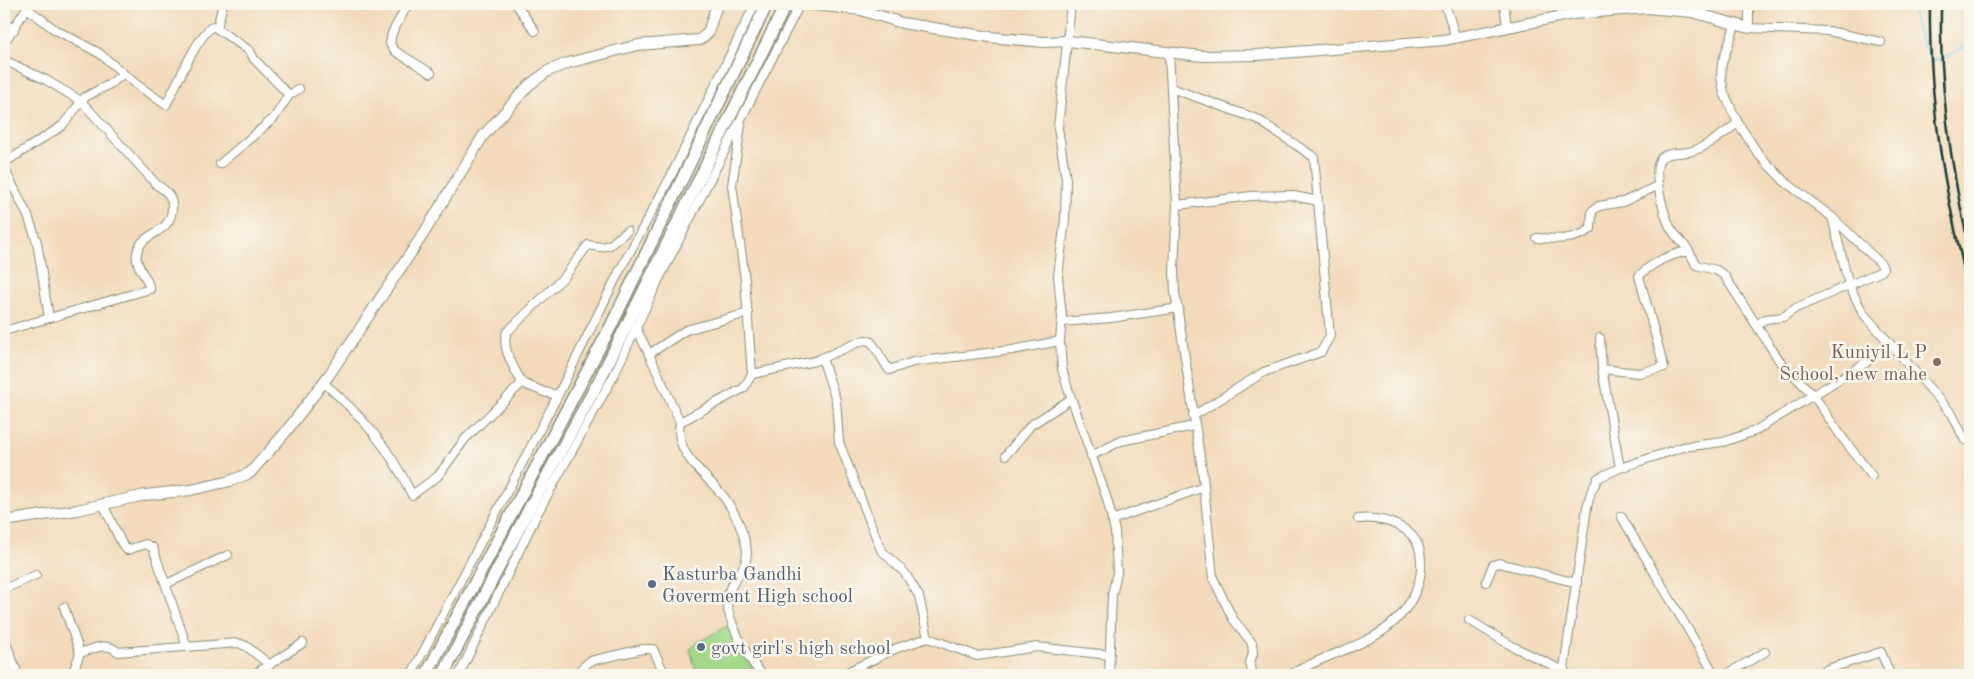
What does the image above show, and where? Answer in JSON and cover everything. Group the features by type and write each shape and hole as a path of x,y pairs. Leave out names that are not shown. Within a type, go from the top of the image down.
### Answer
{"highway":[{"path":"426,675 611,326 767,4"},
{"path":"443,675 599,381 786,4"}],"main road":[{"path":"4,521 103,504 145,494 191,490 230,482 250,473 285,433 323,382 424,233 483,136 529,85 548,71 561,66 638,45 699,40 708,33 717,4"},
{"path":"806,4 861,10 902,23 990,37 1044,42 1068,41 1202,56 1258,55 1456,38 1573,14 1647,8 1692,12 1749,28"}],"street":[{"path":"217,28 223,4"},
{"path":"408,4 392,33 390,44 395,51 430,73"},
{"path":"516,4 535,31"},
{"path":"411,675 558,395 619,272 672,176 755,4"},
{"path":"459,675 537,514 613,377 659,279 800,4"},
{"path":"1070,4 1068,41 1058,128 1066,179 1065,220 1058,276 1062,322 1060,341 1062,369 1115,531 1117,572 1112,595 1109,675"},
{"path":"1445,4 1456,38"},
{"path":"1504,4 1507,27"},
{"path":"1749,4 1749,28 1828,31 1882,42"},
{"path":"4,43 28,6 54,29 98,53 166,104 208,29 213,26 250,51 254,59 288,95"},
{"path":"4,22 14,30"},
{"path":"1736,23 1724,53 1721,77 1724,93 1738,123 1759,155 1784,180 1832,217 1884,268 1879,273 1796,308 1783,317 1765,319 1758,324"},
{"path":"1169,52 1177,205 1174,270 1194,426 1204,487 1213,578 1234,619 1252,642 1253,653 1250,663 1253,675"},
{"path":"4,60 46,80 80,101 172,199 172,214 166,226 142,243 137,251 136,258 148,281 150,290 4,331"},
{"path":"49,318 37,242 28,216 4,168 4,163 62,126 80,101 94,90 110,84 124,74"},
{"path":"1171,88 1257,119 1314,157 1330,336 1320,352 1264,372 1193,416"},
{"path":"220,164 274,118 288,95 299,89"},
{"path":"680,422 744,388 752,374 748,313 732,185 742,118"},
{"path":"1738,123 1704,146 1693,151 1662,157 1657,186 1670,228 1689,251 1696,265 1716,270 1724,275 1758,324 1779,360 1814,396 1841,436 1872,476"},
{"path":"1538,238 1570,240 1582,236 1591,229 1592,210 1599,206 1623,202 1657,186"},
{"path":"1177,205 1251,196 1289,195 1318,202"},
{"path":"1832,217 1849,285 1863,313 1952,414 1965,440"},
{"path":"558,395 544,392 522,383 507,351 504,337 565,276 588,245 601,247 610,245 627,231"},
{"path":"1602,369 1639,372 1664,367 1639,276 1646,269 1666,258 1689,251"},
{"path":"1062,322 1111,318 1179,308"},
{"path":"649,354 686,330 748,313"},
{"path":"636,328 680,422 680,438 684,448 703,477 726,500 738,522 747,547 747,559 742,573 728,595 727,606 730,619 755,668 763,675"},
{"path":"1600,338 1602,369 1620,468"},
{"path":"752,374 822,358 864,340 870,341 889,370 914,362 1012,350 1060,341"},
{"path":"822,358 836,400 839,442 881,550 905,573 920,596 928,638"},
{"path":"1469,620 1512,646 1563,673 1591,492 1598,478 1620,468 1683,447 1723,442 1746,435 1769,425 1867,362"},
{"path":"323,382 349,404 386,446 412,495 438,476 465,439 522,383"},
{"path":"1006,456 1031,425 1072,399"},
{"path":"1091,456 1121,441 1194,426"},
{"path":"1112,520 1204,487"},
{"path":"103,504 122,544 127,550 146,544 153,548 187,647"},
{"path":"1621,516 1715,675"},
{"path":"1280,675 1292,674 1382,633 1395,623 1407,609 1421,576 1418,543 1402,526 1368,518 1358,519"},
{"path":"1412,549 1418,543"},
{"path":"166,584 228,555"},
{"path":"1486,582 1493,564 1499,563 1577,583"},
{"path":"4,589 36,575"},
{"path":"64,607 80,653 72,675"},
{"path":"4,638 18,675"},
{"path":"841,675 897,648 928,638 977,656 1037,647 1109,655"},
{"path":"80,653 104,645 114,648 118,652 238,643 246,646 270,665"},
{"path":"253,675 303,643"},
{"path":"574,675 590,661 643,649 653,650 665,675"},
{"path":"1725,675 1766,652"},
{"path":"1816,675 1828,669 1881,652 1890,674"}],"green space":[{"path":"731,624 756,675 697,675 690,649 698,642"}],"waterway":[{"path":"1910,4 1921,40 1931,59 1941,60 1970,43"}],"railway":[{"path":"1930,4 1930,41 1935,114 1953,222 1970,293"},
{"path":"1941,4 1944,97 1957,190 1970,251"}],"place":[{"name":"Kuniyil L P School, new mahe","path":"1937,362"},
{"name":"Kasturba Gandhi Goverment High school","path":"652,584"},
{"name":"govt girl's high school","path":"701,647"}]}
